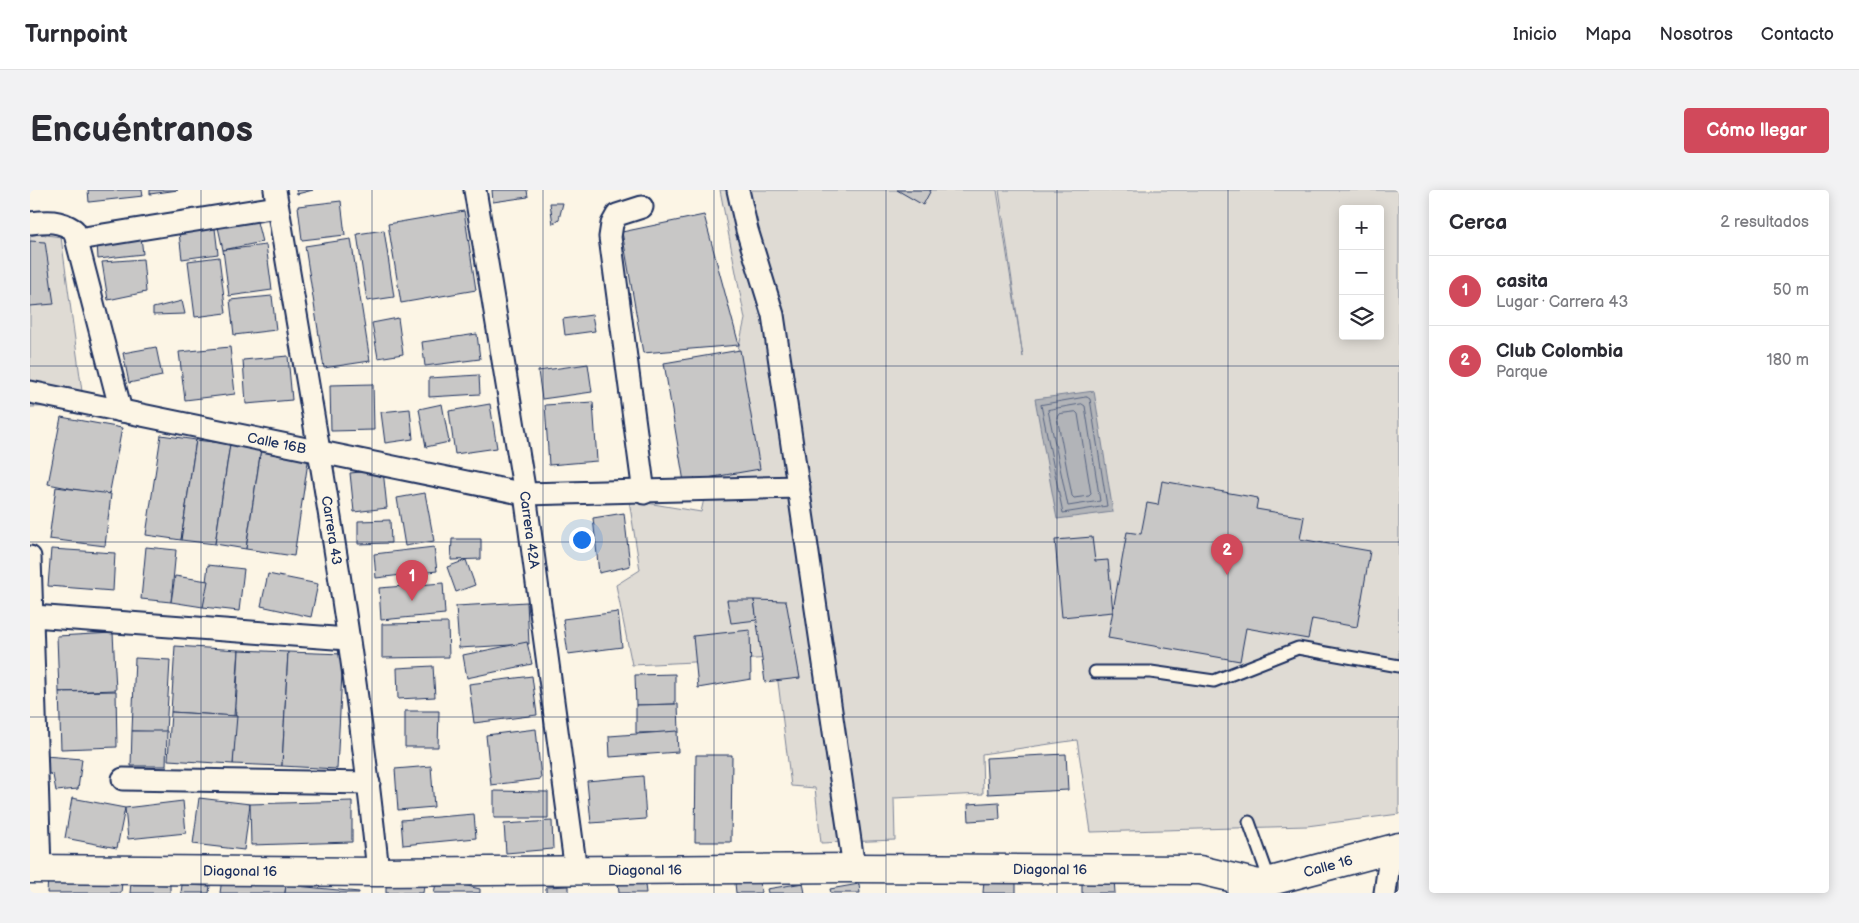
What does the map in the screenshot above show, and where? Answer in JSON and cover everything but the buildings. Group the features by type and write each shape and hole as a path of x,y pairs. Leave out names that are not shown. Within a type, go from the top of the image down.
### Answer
{"street":[{"name":"Carrera 42A","path":"475,190 525,494 576,871"},
{"path":"738,190 747,230 773,315 854,868"},
{"path":"78,239 276,198"},
{"name":"Carrera 43","path":"276,198 348,639 369,783 378,883"},
{"path":"642,207 617,215 612,224 610,237 644,492"},
{"path":"30,223 50,220 63,223 74,230 78,239 121,411"},
{"name":"Calle 16B","path":"30,392 318,453 525,494 799,487"},
{"path":"30,557 33,616 35,869"},
{"path":"33,616 348,639"},
{"path":"123,779 369,783"},
{"path":"1385,893 1395,848"},
{"name":"Calle 16","path":"1228,893 1262,886 1395,848"},
{"name":"Diagonal 16","path":"35,869 378,883 576,871 854,868 1200,870 1262,886"}],"lane":[{"path":"1094,672 1151,672 1214,681 1298,648 1399,666"},
{"path":"1249,822 1262,886"}],"shaded area":[{"path":"720,190 997,190 1023,357 999,190 1399,190 1399,814 1307,826 1091,832 1077,740 982,754 983,794 894,798 895,840 821,843 815,788 791,786 775,658 632,665 616,585 640,570 629,500 701,512 745,319"},
{"path":"39,234 61,237 84,406 30,407 30,236"}],"water":[{"path":"1094,391 1113,512 1057,519 1035,399"}],"place":[{"name":"Club Colombia","path":"1227,575"},
{"name":"casita","path":"412,601"}]}
